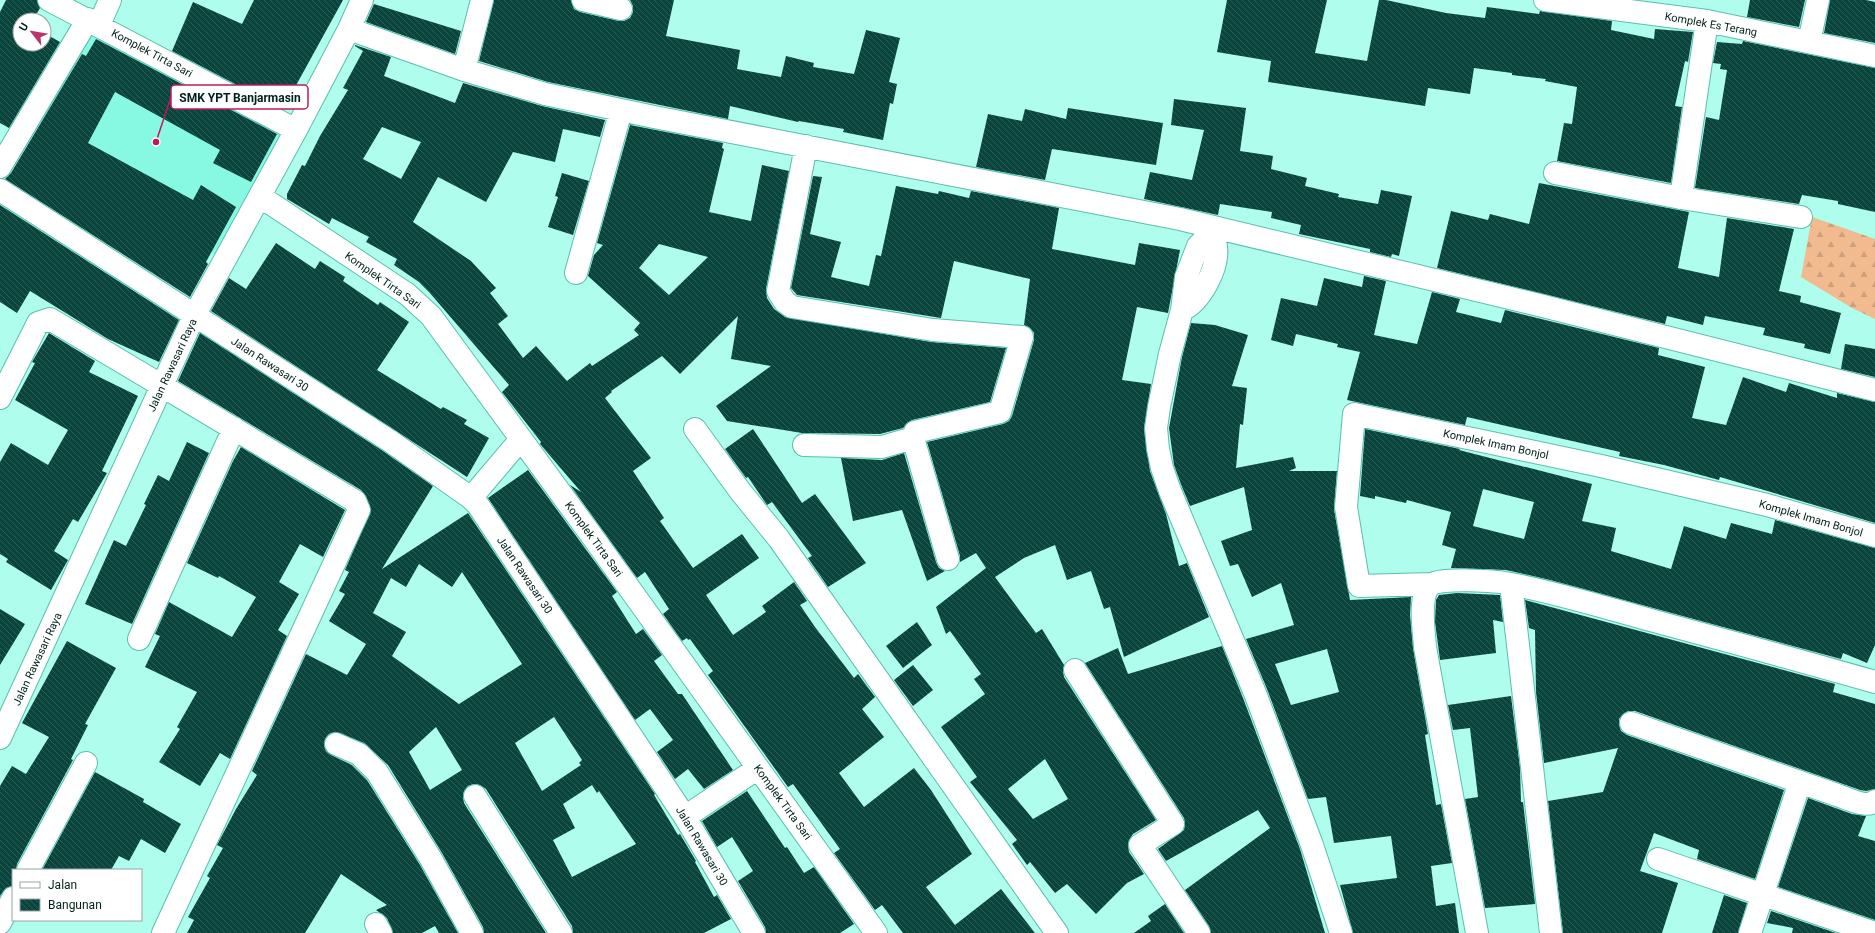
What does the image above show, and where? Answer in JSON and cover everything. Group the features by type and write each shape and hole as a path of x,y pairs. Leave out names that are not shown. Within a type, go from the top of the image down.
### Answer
{"street":[{"name":"Komplek Tirta Sari","path":"49,0 296,130"},
{"path":"0,167 7,140 110,0"},
{"name":"Jalan Rawasari Raya","path":"0,738 164,386 194,316 261,196 349,29 362,0"},
{"path":"464,70 482,0"},
{"path":"583,0 621,9"},
{"name":"Komplek Es Terang","path":"1545,0 1707,21 1875,56"},
{"path":"1809,42 1818,0"},
{"path":"1681,198 1707,21"},
{"path":"349,29 464,70 545,94 1180,219 1211,230 1539,305 1875,390"},
{"path":"576,274 621,110"},
{"path":"806,146 778,291 784,302 792,307 933,330 1022,338 1000,412 915,432 913,438 948,559"},
{"path":"1555,173 1681,198 1801,217"},
{"name":"Jalan Rawasari 30","path":"0,190 390,441 471,498 478,505 685,817 754,933"},
{"name":"Komplek Tirta Sari","path":"261,196 421,306 430,316 521,439 876,933"},
{"path":"1211,230 1203,238 1191,259 1183,291 1182,310 1170,354 1156,428 1162,468 1188,536 1255,693 1312,845 1341,933"},
{"path":"0,398 38,323 50,319 355,500 359,510 163,933"},
{"name":"Komplek Imam Bonjol","path":"1432,584 1359,586 1346,507 1354,414 1601,466 1768,505 1875,536"},
{"path":"139,639 234,428"},
{"path":"694,429 740,491 779,539 1057,933"},
{"path":"804,445 882,447 913,438"},
{"path":"471,498 521,439"},
{"path":"1477,933 1425,647 1423,600 1427,590 1432,584 1445,582 1490,581 1511,584 1609,608 1875,682"},
{"path":"1511,584 1551,933"},
{"path":"1075,670 1173,824 1140,845 1199,933"},
{"path":"1631,723 1866,804 1875,801"},
{"path":"336,744 359,754 377,772 431,859 472,933"},
{"path":"29,869 86,763"},
{"path":"685,817 758,768"},
{"path":"1750,933 1800,782"},
{"path":"475,796 561,933"},
{"path":"1658,859 1875,933"},
{"path":"0,923 12,900"}],"shaded area":[{"path":"90,28 286,135 219,257 27,149"}],"green space":[{"path":"1812,217 1875,239 1875,319 1852,308 1801,277"}],"building":[{"path":"6,0 37,0 40,8 38,12 12,12 12,52 52,52 52,38 60,42 9,128 0,123 0,12"},
{"path":"254,0 343,0 283,109 172,51 193,2 242,24"},
{"path":"494,0 571,0 574,9 580,12 624,21 630,18 633,12 633,6 630,0 674,0 666,36 740,50 737,69 781,77 786,56 814,63 813,67 854,74 866,30 900,38 889,82 897,84 893,104 890,103 883,140 843,132 844,129 798,122 730,106 728,119 548,82 479,61"},
{"path":"1227,0 1327,0 1315,53 1367,61 1379,0 1386,0 1446,13 1485,18 1487,7 1539,14 1540,11 1612,21 1611,30 1654,39 1655,29 1693,32 1688,62 1685,61 1675,106 1682,107 1671,183 1557,161 1564,123 1572,124 1577,87 1545,81 1546,79 1474,68 1470,94 1428,88 1425,106 1268,82 1271,61 1217,52"},
{"path":"1750,0 1805,0 1799,27 1747,17"},
{"path":"1830,0 1866,0 1875,2 1875,43 1824,33"},
{"path":"374,4 461,31 455,54 366,22"},
{"path":"96,39 277,134 251,182 213,163 220,150 115,92 88,143 193,200 201,185 236,207 206,262 208,264 190,297 5,179 11,173 82,54 86,56"},
{"path":"1743,41 1875,68 1875,212 1838,204 1838,201 1802,195 1799,204 1695,188 1706,117 1719,120 1727,70 1720,69 1721,64 1713,63 1717,42 1742,44"},
{"path":"355,46 391,57 384,76 455,103 463,83 542,106 605,120 600,137 563,129 555,162 513,152 486,202 438,177 413,222 471,261 496,288 490,293 508,316 498,324 523,358 536,346 567,381 590,363 592,366 639,335 634,330 640,323 588,276 594,255 603,245 597,243 630,125 723,143 722,148 724,149 709,212 751,221 762,165 789,171 766,289 767,298 774,309 785,317 931,342 1006,348 990,402 912,420 903,428 880,434 802,433 727,421 716,406 771,366 731,359 738,316 680,374 662,356 611,391 612,392 605,398 651,458 633,471 664,518 660,521 693,568 742,534 759,558 706,595 733,635 766,612 762,606 794,582 807,601 800,605 815,627 854,678 858,674 875,697 862,709 884,737 839,773 864,807 914,768 931,790 972,854 926,887 955,925 1001,889 1035,933 903,933 882,905 875,910 834,853 840,849 793,784 788,787 708,675 713,671 690,639 688,640 687,638 682,641 663,614 669,609 645,572 637,578 570,485 581,492 540,444 541,442 502,392 509,385 429,292 419,282 394,265 397,259 366,242 369,237 332,218 329,224 287,199 287,194 302,165 305,166 320,136 348,90 343,88 363,51","holes":["382,127 421,142 401,179 363,159","659,244 708,257 669,295 639,268"]},
{"path":"1174,99 1246,108 1240,151 1273,156 1271,169 1307,178 1305,186 1339,194 1338,197 1378,204 1381,190 1412,196 1399,256 1392,254 1391,257 1370,252 1370,249 1299,234 1301,225 1271,218 1272,212 1220,204 1218,215 1144,199 1150,172 1192,180 1204,130 1171,125"},
{"path":"1068,108 1163,123 1156,165 1052,149 1045,180 976,167 988,114 1022,121 1025,109 1066,119"},
{"path":"562,173 589,181 573,235 548,227 558,197 555,196"},
{"path":"813,176 822,177 810,234 841,242 831,277 869,286 876,255 881,256 896,186 938,194 939,191 969,198 971,191 1059,208 1052,249 1135,265 1139,243 1180,250 1168,313 1137,307 1122,380 1151,384 1144,429 1150,471 1166,514 1179,566 1187,563 1209,617 1124,657 1110,607 1104,609 1091,571 1067,580 1055,545 1024,558 995,577 1036,633 1042,629 1064,665 1064,677 1156,820 1133,834 1129,840 1129,852 1144,874 1127,883 1096,914 1067,884 1055,893 1030,862 1027,865 1012,844 1017,840 970,782 977,777 941,727 985,694 974,679 981,674 950,631 946,634 936,607 986,568 976,553 960,562 960,556 927,442 1003,424 1009,421 1012,416 1034,340 1034,333 1030,328 1024,325 1030,279 954,261 941,318 797,295 791,288","holes":["1045,759 1068,799 1033,819 1008,789"]},
{"path":"1539,183 1689,212 1678,268 1719,277 1727,218 1794,229 1779,291 1801,296 1800,302 1841,313 1830,354 1804,348 1805,344 1763,335 1765,328 1705,316 1703,325 1667,316 1665,324 1437,268 1451,211 1488,220 1490,214 1529,224"},
{"path":"0,205 179,320 159,362 108,339 30,291 17,313 0,302"},
{"path":"276,243 315,269 320,261 345,277 343,281 378,305 380,302 409,322 377,370 441,409 443,407 467,420 464,424 489,438 467,477 211,311 229,278 246,289"},
{"path":"1364,276 1386,281 1374,335 1417,344 1432,292 1460,299 1456,312 1501,323 1505,310 1659,348 1658,355 1705,367 1692,418 1726,425 1743,377 1786,392 1789,383 1837,398 1837,393 1875,402 1875,523 1720,477 1719,480 1664,465 1619,456 1620,452 1467,417 1465,425 1347,400 1360,352 1337,347 1338,344 1296,334 1293,346 1271,340 1281,298 1317,306 1324,278 1362,287"},
{"path":"1191,323 1215,325 1248,335 1232,386 1247,388 1243,425 1240,424 1236,468 1293,457 1296,468 1289,471 1337,471 1334,509 1350,600 1411,597 1410,615 1413,648 1428,734 1425,735 1436,805 1441,804 1452,863 1431,866 1436,906 1455,903 1459,933 1353,933 1340,885 1397,878 1391,836 1334,843 1326,797 1308,799 1267,689 1246,639 1294,625 1281,583 1252,597 1238,564 1230,566 1221,541 1252,530 1244,487 1190,506 1174,465 1169,428 1182,357","holes":["1327,649 1339,692 1291,705 1275,664"]},
{"path":"49,333 95,361 89,372 138,396 102,471 107,473 78,522 73,519 54,551 68,560 51,590 6,562 8,559 0,554 0,462 11,443 48,465 68,430 15,400 35,363 32,362"},
{"path":"200,333 383,451 433,486 382,569 468,513 655,794 654,795 678,835 680,834 696,861 695,862 714,897 717,895 731,919 704,933 573,933 572,926 486,789 480,785 474,784 468,786 464,791 464,803 546,933 484,933 483,927 442,853 388,765 364,743 335,732 329,734 325,739 324,745 326,751 352,765 367,780 420,865 458,933 439,933 435,926 422,933 393,933 387,918 376,910 387,905 341,874 305,933 187,933 194,920 188,917 210,878 207,876 223,848 217,845 236,809 257,775 252,771 306,654 347,675 366,644 329,621 345,594 339,591 349,572 345,570 371,510 366,496 361,490 178,381","holes":["419,564 452,587 462,572 522,664 459,704 392,656 406,632 373,613 391,578 406,587","554,717 582,760 579,763 581,765 542,791 515,743","436,727 462,770 430,790 409,752","592,785 597,793 599,791 636,844 572,877 553,840 575,828 563,804"]},
{"path":"1845,344 1875,349 1875,377 1841,369"},
{"path":"753,429 802,503 815,494 866,563 828,587 808,558 812,556 772,502 767,505 748,477 746,478 725,449"},
{"path":"1365,429 1460,449 1459,450 1592,484 1582,521 1616,528 1611,551 1671,569 1684,526 1726,539 1731,523 1772,534 1775,520 1875,548 1875,645 1867,663 1843,653 1841,659 1550,580 1506,570 1451,568 1456,549 1442,545 1451,512 1407,500 1406,503 1375,496 1375,499 1360,496","holes":["1483,489 1534,502 1524,539 1473,526"]},
{"path":"187,442 209,453 132,624 85,604 114,540 126,546 146,505 144,504 158,475 169,481"},
{"path":"241,447 345,510 323,557 300,544 279,582 299,594 278,630 287,636 230,759 220,753 200,786 159,762 180,729 177,727 197,692 145,667 160,636 155,634 169,602 232,637 256,597 219,576 218,578 187,563 233,461"},
{"path":"904,453 936,562 939,568 945,571 927,581 902,510 853,521 841,458 882,460"},
{"path":"528,470 617,592 612,596 636,634 643,629 662,655 654,661 678,694 682,694 733,770 704,789 688,769 675,779 657,752 673,740 650,709 635,720 488,498"},
{"path":"1457,593 1500,595 1503,622 1493,620 1496,653 1440,660 1435,622 1436,600 1439,595"},
{"path":"1525,600 1835,684 1833,692 1875,704 1875,789 1866,791 1860,790 1635,711 1628,711 1619,719 1621,731 1627,735 1784,790 1755,879 1697,859 1699,850 1654,833 1640,871 1678,883 1662,933 1563,933 1548,801 1603,792 1618,748 1544,763 1536,692 1535,630 1529,628"},
{"path":"0,609 25,624 0,665"},
{"path":"917,622 932,645 903,668 886,646"},
{"path":"67,641 116,668 85,724 88,725 71,759 73,760 17,864 16,869 12,869 12,886 6,888 0,896 0,786 12,766 26,774 49,737 22,723"},
{"path":"1222,646 1300,849 1325,933 1211,933 1209,926 1185,890 1270,828 1258,810 1166,861 1158,849 1184,830 1184,818 1085,663 1118,648 1128,674"},
{"path":"913,665 933,690 913,706 894,680"},
{"path":"1511,696 1520,768 1521,802 1523,802 1535,904 1485,908 1465,799 1478,797 1470,728 1453,730 1448,705"},
{"path":"95,772 144,799 143,802 181,824 165,853 141,839 129,861 119,856 112,869 43,869"},
{"path":"747,791 785,848 787,847 804,873 814,867 854,924 840,933 766,933 765,927 738,881 753,871 732,837 717,847 702,821"},
{"path":"1808,798 1852,814 1866,816 1858,836 1875,841 1875,920 1778,887"},
{"path":"1724,895 1747,903 1738,933 1712,933"},
{"path":"1165,904 1184,933 1134,933 1151,921 1148,916"},
{"path":"1771,911 1836,933 1792,933 1793,928 1767,923"}],"place":[{"name":"SMK YPT Banjarmasin","path":"156,142"}]}
